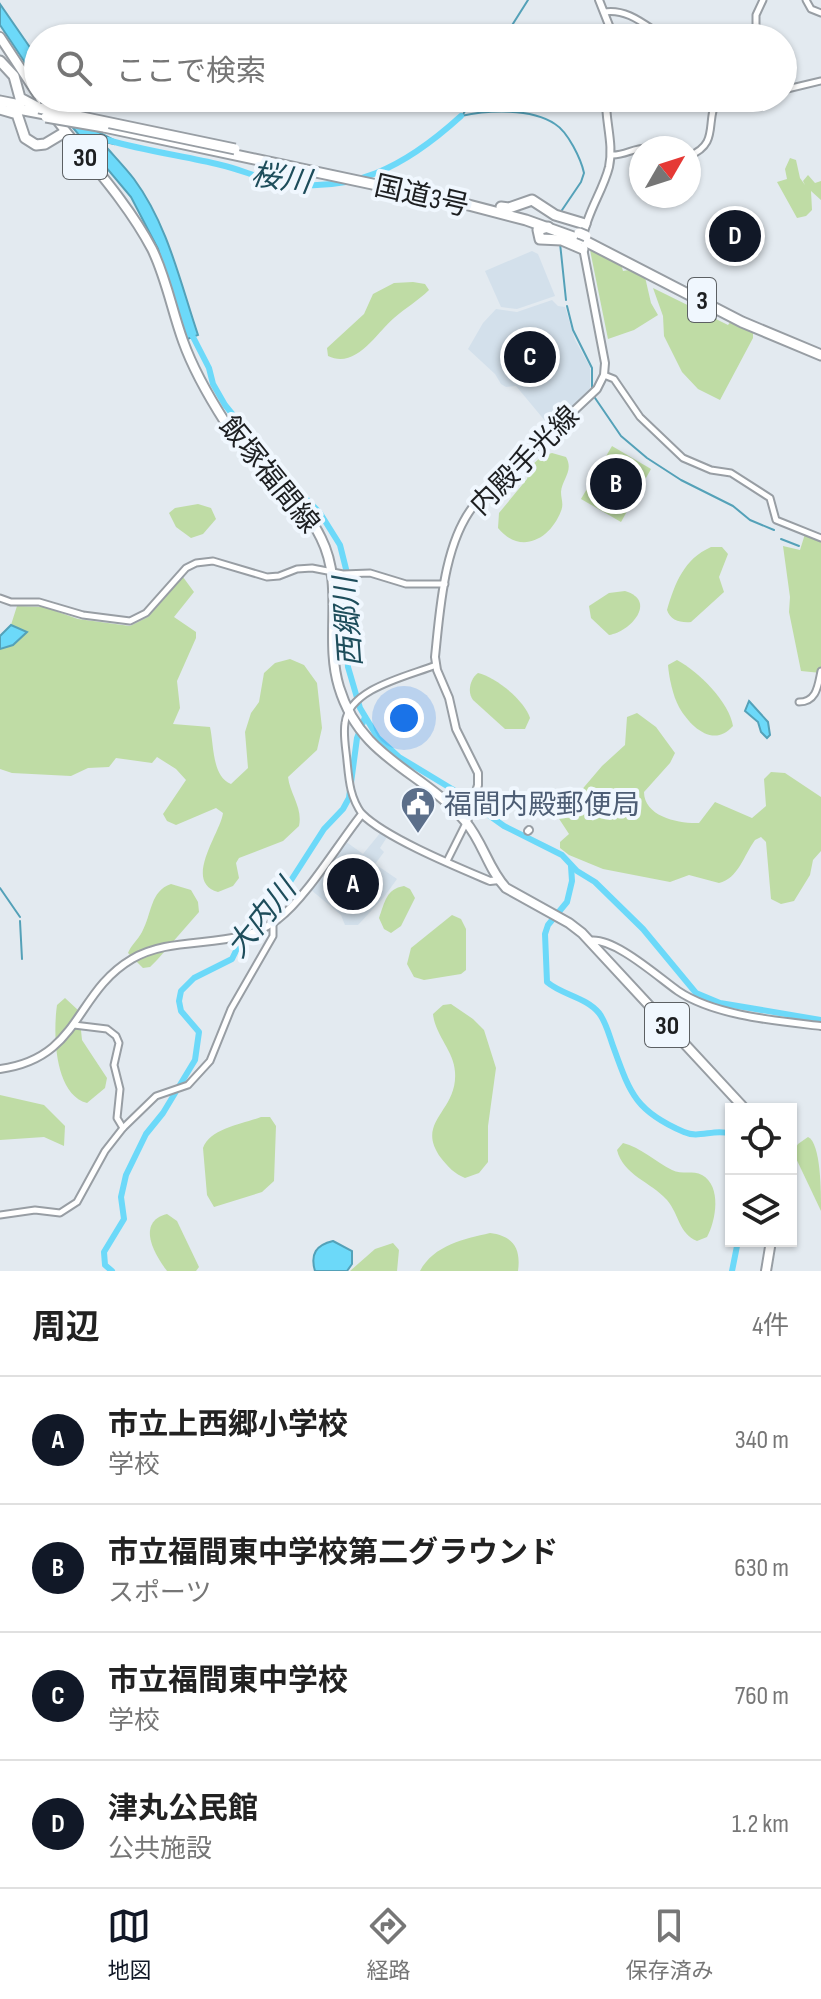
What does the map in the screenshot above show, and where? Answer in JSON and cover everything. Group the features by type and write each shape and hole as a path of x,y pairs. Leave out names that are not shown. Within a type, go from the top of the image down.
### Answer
{"highway":[{"path":"0,61 15,80 20,98 24,99"},
{"path":"15,80 15,96 0,104 17,114 28,141 39,145 65,132"},
{"name":"国道3号","path":"0,104 24,105"},
{"path":"24,133 29,120 39,112"},
{"name":"国道3号","path":"60,112 104,127 501,207 583,237 751,326 821,352"},
{"name":"国道3号","path":"67,112 235,152"},
{"name":"国道3号","path":"385,183 526,217 583,237"},
{"path":"501,207 509,208 532,200 583,237"},
{"path":"524,201 520,209 537,240 551,240"},
{"path":"548,227 540,228 537,236 551,240 583,237"}],"main road":[{"path":"599,0 609,24"},
{"name":"30","path":"0,37 24,76"},
{"name":"30","path":"47,112 65,132"},
{"path":"604,375 604,355 583,237 611,155 607,112"},
{"name":"飯塚福間線","path":"65,132 130,216 153,252 183,342 219,411 249,453 313,524 326,549 338,574 334,664 361,730 385,757 437,795 467,823 499,880 518,897 577,928 739,1103"},
{"name":"内殿手光線","path":"467,823 478,773 456,729 447,692 436,665 439,622 454,543 470,510 594,391 604,375"},
{"path":"0,1069 44,1056 74,1025 107,980 139,955 166,947 244,935 273,923 297,900 362,814 374,824 447,861 490,881 499,880"},
{"path":"589,941 600,940 612,946 680,992 706,1005 821,1026"},
{"path":"766,1271 770,1247"}],"street":[{"path":"756,24 756,15 763,0"},
{"path":"806,0 811,9 821,13"},
{"path":"604,12 630,15 644,24"},
{"path":"797,87 821,81"},
{"path":"701,150 709,139 712,112"},
{"path":"611,155 622,156 629,152"},
{"path":"604,375 614,379 640,417 683,458 711,470 737,476 768,496 776,520 821,538"},
{"path":"0,598 11,602 45,603 73,613 125,622 143,616 181,572 196,563 222,562 267,577 304,568 338,574 370,573 406,584 446,584"},
{"path":"362,814 351,792 345,728 351,709 382,684 436,665"},
{"path":"799,702 808,701 815,694 821,671"},
{"path":"447,861 467,823"},
{"path":"0,1215 35,1210 60,1213 69,1209 80,1198 105,1151 123,1128 156,1096 183,1087 199,1074 213,1057 231,1009 274,933 273,923"},
{"path":"74,1025 107,1029 116,1036 119,1043 114,1065 120,1089 117,1118 123,1128"}],"shaded area":[{"path":"532,251 538,254 555,296 517,309 501,307 485,271"},
{"path":"552,300 558,306 565,307 575,340 590,367 590,391 551,428 516,386 501,384 495,374 468,349 483,323 496,309 517,312"},
{"path":"381,832 389,834 380,848 384,852 375,864 397,879 358,925 345,925 341,915 310,889 345,841 363,854"}],"green space":[{"path":"790,158 796,160 800,178 805,185 803,181 808,175 815,183 821,181 821,200 811,191 812,210 806,216 797,218 777,182 787,179 785,169"},
{"path":"590,250 621,264 623,271 629,270 645,277 651,303 658,315 634,330 608,339"},
{"path":"394,283 425,284 429,290 394,318 365,348 348,358 328,356 327,348 364,314 373,294"},
{"path":"653,288 728,325 731,321 753,332 753,338 720,400 698,389 682,372 664,336 663,316"},
{"path":"612,446 651,469 621,522 581,499"},
{"path":"552,453 566,457 568,462 561,492 561,511 550,530 542,536 525,542 516,541 498,528 499,513 527,479 532,465 542,456"},
{"path":"198,504 211,508 216,519 203,534 191,538 176,527 169,513 175,508"},
{"path":"805,534 821,541 821,673 801,671 789,612 783,546 800,550"},
{"path":"711,547 722,547 728,554 719,577 724,592 691,622 676,620 667,610 677,581 694,558"},
{"path":"183,577 194,592 174,617 196,632 196,638 177,681 180,708 173,724 210,727 217,768 231,784 248,768 245,732 251,713 259,702 264,673 275,663 290,659 304,665 317,683 322,728 317,750 288,777 299,813 299,826 283,841 239,858 236,863 239,878 233,886 218,892 208,887 203,878 203,868 223,813 216,808 176,825 167,821 163,814 186,780 176,769 157,757 152,763 116,758 109,767 88,768 71,776 12,773 0,769 0,636 10,628 17,606 44,607 78,619 130,626 148,617"},
{"path":"625,591 635,596 640,609 625,628 609,635 591,618 589,606 609,593"},
{"path":"677,660 703,680 726,707 733,726 726,732 718,735 703,733 684,715 675,698 668,665"},
{"path":"478,673 501,685 522,704 530,718 525,729 505,729 473,700 470,686"},
{"path":"637,713 656,727 675,753 644,792 650,808 664,817 699,823 715,802 752,818 766,806 764,779 771,772 785,773 821,797 821,851 813,860 810,875 794,901 781,904 771,899 766,842 761,837 755,840 736,872 719,883 689,875 670,882 603,869 560,848 560,842 569,834 552,808 551,801 579,793 625,745 627,717"},
{"path":"171,884 191,890 198,902 199,912 150,967 143,968 128,953 142,932 155,898"},
{"path":"404,886 415,898 401,926 391,933 384,929 379,918 390,893"},
{"path":"452,915 461,919 466,929 466,970 461,974 424,980 414,977 407,964 411,948"},
{"path":"65,998 79,1011 82,1040 107,1078 105,1088 87,1103 68,1088 58,1061 55,1031 57,1005"},
{"path":"451,1004 484,1030 496,1068 488,1126 488,1162 479,1173 465,1178 441,1158 432,1135 434,1125 450,1097 455,1072 433,1014 443,1005"},
{"path":"0,1095 44,1105 65,1126 64,1146 44,1137 0,1140"},
{"path":"261,1117 270,1117 276,1126 274,1181 262,1192 214,1207 207,1195 203,1148 220,1131"},
{"path":"808,1137 816,1148 821,1211 797,1160 798,1144"},
{"path":"623,1143 672,1170 699,1174 708,1180 715,1195 715,1204 707,1237 697,1241 686,1234 667,1200 625,1166 617,1150"},
{"path":"167,1214 177,1221 199,1267 196,1271 167,1271 157,1256 150,1231 158,1218"},
{"path":"490,1233 505,1237 514,1245 518,1271 420,1271 441,1249"},
{"path":"393,1243 399,1250 397,1271 350,1271 375,1249"}],"water":[{"path":"0,4 24,39 24,61 0,25"},
{"path":"60,112 74,112 85,125 114,140 114,144 101,141 134,179 156,215 198,335 185,340 158,249 131,197"},
{"path":"11,625 27,632 13,645 0,649 0,636"},
{"path":"749,701 768,722 770,735 767,738 758,722 745,711"},
{"path":"333,1241 352,1251 352,1264 347,1271 315,1271 313,1260 316,1251"}],"waterway":[{"path":"513,24 528,0"},
{"path":"462,116 464,112"},
{"path":"461,116 484,112 522,113 545,119 560,128 573,146 584,173 560,213"},
{"name":"桜川","path":"108,140 221,165 274,181 328,185 353,181 398,163 461,116"},
{"path":"560,243 566,300"},
{"path":"567,306 573,330 592,368 592,389"},
{"name":"西郷川","path":"191,333 225,405 277,469 320,513 340,545 348,577 345,618 348,667 360,708 378,738 399,757 504,826 562,855 643,929 696,993 720,1003 821,1020"},
{"path":"593,395 621,436 647,458 681,480 733,506 750,520 774,530"},
{"path":"781,539 799,546"},
{"name":"大内川","path":"112,1271 105,1265 104,1252 124,1219 121,1197 126,1175 146,1134 163,1113 195,1060 199,1032 181,1011 181,991 194,978 232,959 247,928 279,899 324,829 343,809 349,798 357,738 365,717"},
{"path":"571,866 572,881 567,902 548,925 545,934 547,982 588,1003 599,1013 630,1088 644,1108 690,1134 725,1133"},
{"path":"0,888 20,917"},
{"path":"20,921 22,959"},
{"path":"732,1271 737,1247"}],"place":[{"name":"津丸公民館","path":"735,236"},
{"name":"市立福間東中学校","path":"530,357"},
{"name":"市立福間東中学校第二グラウンド","path":"616,484"},
{"name":"福間内殿郵便局","path":"418,835"},
{"name":"市立上西郷小学校","path":"353,884"}]}
